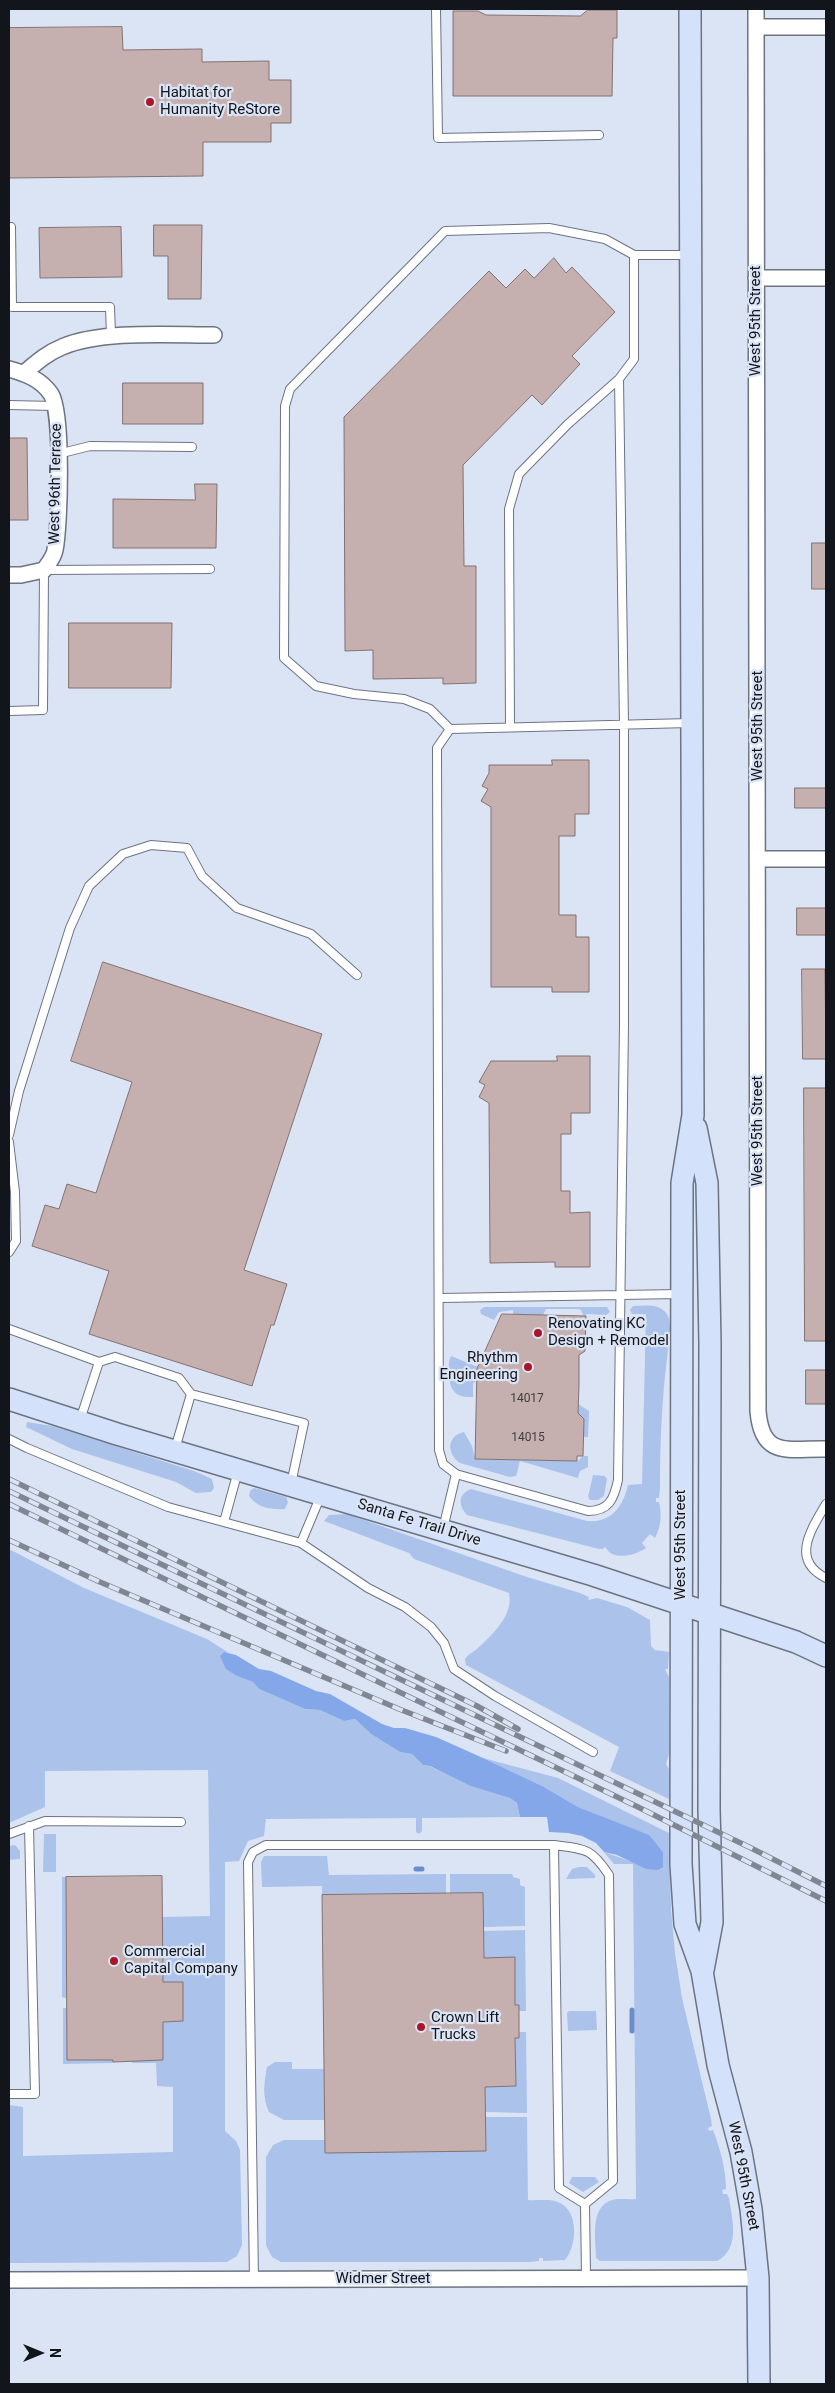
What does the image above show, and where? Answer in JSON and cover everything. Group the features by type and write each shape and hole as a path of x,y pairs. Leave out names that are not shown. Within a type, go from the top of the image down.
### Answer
{"main road":[{"name":"West 95th Street","path":"690,9 693,1115 682,1182 680,1294 681,1864 685,1924 702,1971 718,2066 741,2152 751,2209 758,2278 760,2384"},
{"name":"West 95th Street","path":"693,1115 708,1183 710,1344 709,1809 712,1922 702,1971"},
{"name":"Santa Fe Trail Drive","path":"9,1399 174,1451 291,1484 593,1575 710,1615 733,1620 796,1642 826,1656"}],"street":[{"name":"West 95th Street","path":"756,9 758,1411 760,1429 766,1441 773,1446 826,1449"},
{"path":"756,27 826,26"},
{"path":"756,278 826,278"},
{"path":"24,373 44,355 64,346 111,336 214,335"},
{"name":"West 96th Terrace","path":"9,369 24,373 40,383 51,394 55,406 58,454 57,530 55,552 44,570"},
{"path":"9,575 21,575 44,570"},
{"path":"758,859 826,859"},
{"name":"Widmer Street","path":"9,2280 758,2278"}],"lane":[{"path":"436,9 438,138 599,135"},
{"path":"9,227 12,307 110,307 111,336"},
{"path":"691,255 634,255 605,239 549,228 445,231 290,389 285,406 284,658 316,686 354,694 404,700 430,709 450,728 692,723"},
{"path":"510,727 509,509 519,474 568,424 620,379 634,359 634,255"},
{"path":"450,728 437,748 439,1450 443,1464 456,1474 588,1511 598,1511 606,1508 612,1501 618,1480 624,725 620,379"},
{"path":"9,406 55,406"},
{"path":"58,454 90,446 192,447"},
{"path":"9,711 43,710 44,570 210,569"},
{"path":"9,1135 19,1091 70,928 89,886 123,854 151,845 187,848 202,876 237,908 311,934 357,975"},
{"path":"9,1142 15,1192 16,1241 9,1252"},
{"path":"440,1298 680,1294"},
{"path":"9,1329 99,1362 116,1357 179,1378 191,1394 304,1423 291,1484"},
{"path":"79,1422 99,1362"},
{"path":"174,1451 191,1394"},
{"path":"9,1439 168,1507 301,1543 368,1588 405,1607 431,1627 444,1643 454,1669 496,1696 593,1752"},
{"path":"224,1522 238,1469"},
{"path":"442,1531 456,1474"},
{"path":"301,1543 321,1493"},
{"path":"826,1504 810,1534 806,1548 807,1563 813,1572 826,1578"},
{"path":"9,1834 45,1821 181,1822"},
{"path":"9,2094 34,2094 29,1826"},
{"path":"254,2280 248,1862 253,1852 266,1845 554,1845 578,1848 596,1856 609,1876 613,2181 585,2204"},
{"path":"554,1845 559,2188 585,2204"},
{"path":"585,2204 586,2277"}],"shaded area":[{"path":"633,1306 651,1306 663,1310 668,1316 670,1326 664,1384 660,1488 659,1498 656,1498 656,1502 659,1502 661,1516 655,1538 650,1534 642,1543 646,1548 633,1554 618,1556 609,1552 605,1547 599,1549 467,1515 462,1507 461,1500 464,1494 471,1489 587,1521 596,1521 615,1512 623,1500 628,1485 642,1484 646,1314 632,1314 630,1310"},
{"path":"484,1307 607,1307 610,1312 606,1315 586,1314 586,1321 581,1310 578,1309 546,1309 543,1315 513,1314 513,1310 499,1312 494,1320 481,1314 480,1310"},
{"path":"451,1356 478,1367 476,1382 473,1383 473,1397 462,1396 454,1392 449,1378"},
{"path":"578,1404 589,1411 588,1437 580,1437 583,1418 578,1416"},
{"path":"27,1422 52,1426 194,1471 212,1479 214,1488 211,1492 196,1493 176,1482 72,1449 26,1427"},
{"path":"464,1432 472,1446 475,1459 578,1461 583,1456 588,1456 588,1467 580,1471 578,1478 520,1461 516,1476 510,1477 460,1463 453,1455 450,1446 454,1437"},
{"path":"593,1475 605,1476 607,1479 604,1496 598,1500 590,1500 588,1497"},
{"path":"254,1488 286,1497 288,1502 285,1509 270,1508 256,1503 249,1496 250,1491"},
{"path":"347,1514 524,1576 580,1593 589,1597 588,1600 597,1598 627,1607 650,1620 651,1646 655,1650 669,1652 668,1669 665,1669 669,1677 669,1754 666,1764 669,1769 669,1799 610,1771 619,1747 466,1665 466,1657 489,1637 505,1617 510,1601 509,1593 414,1559 409,1553 324,1521 329,1515"},
{"path":"9,1549 84,1588 207,1639 229,1653 224,1652 237,1676 253,1682 259,1689 305,1709 320,1710 344,1721 355,1719 371,1734 400,1752 412,1754 423,1765 471,1785 510,1798 517,1803 520,1817 422,1818 422,1831 419,1834 416,1832 416,1818 266,1819 264,1836 248,1841 239,1861 225,1862 225,2131 236,2141 240,2150 242,2245 237,2256 227,2262 9,2263 9,2105 23,2107 23,2156 173,2152 173,2087 157,2086 156,2063 132,2063 132,2060 163,2060 163,2022 183,2021 183,1982 163,1982 162,1917 210,1916 208,1770 45,1771 45,1807 9,1823"},
{"path":"224,1652 236,1655 259,1669 271,1671 316,1691 330,1694 382,1724 436,1737 544,1787 578,1807 649,1835 663,1852 663,1867 658,1870 646,1869 617,1855 604,1852 596,1843 582,1836 549,1832 547,1817 520,1817 517,1803 510,1798 471,1786 430,1766 423,1765 412,1754 400,1752 371,1734 355,1719 344,1721 320,1710 305,1709 259,1689 253,1682 237,1676 226,1669 220,1656"},
{"path":"483,1758 558,1778 669,1833 671,1909 682,1998 711,2119 712,2126 708,2128 709,2131 713,2130 722,2159 726,2189 722,2190 723,2194 727,2194 729,2198 733,2224 732,2241 729,2249 717,2261 600,2261 596,2258 595,2225 600,2209 612,2200 636,2199 633,1864 614,1864 604,1852 638,1864 663,1867 663,1852 658,1846 612,1821 578,1807 544,1787"},
{"path":"44,1834 56,1834 56,1872 43,1872"},
{"path":"15,1845 20,1851 20,1859 9,1860 9,1846"},
{"path":"264,1856 327,1856 329,1875 446,1874 446,1894 322,1895 322,1886 262,1887 261,1862"},
{"path":"587,1867 595,1875 595,1878 566,1879 572,1869"},
{"path":"450,1874 512,1874 513,1877 520,1879 520,1885 525,1887 525,1926 483,1927 483,1893 450,1894"},
{"path":"62,1877 67,1877 66,1998 62,1997"},
{"path":"525,1930 526,2011 519,2011 515,2005 514,1958 484,1958 483,1931"},
{"path":"63,2008 66,2008 67,2012 67,2060 113,2060 113,2063 63,2064"},
{"path":"569,2011 596,2011 597,2030 568,2031 567,2013"},
{"path":"519,2032 526,2032 527,2113 485,2112 485,2087 516,2086 515,2038 519,2038"},
{"path":"275,2062 292,2062 292,2069 324,2069 325,2120 284,2120 269,2112 264,2096 265,2078 267,2067"},
{"path":"485,2117 527,2117 528,2200 556,2201 566,2207 573,2221 574,2238 565,2260 543,2261 543,2258 539,2258 539,2261 531,2262 281,2262 272,2257 266,2245 266,2157 273,2145 284,2140 325,2140 486,2151"},
{"path":"572,2177 595,2177 599,2182 583,2192 569,2183"}],"building":[{"path":"588,10 617,10 617,38 613,38 612,96 453,96 453,11 478,11 486,15 580,16"},
{"name":"Habitat for Humanity ReStore","path":"122,27 123,50 202,49 202,62 269,61 269,80 291,80 291,123 271,123 271,142 203,142 203,176 9,178 9,28"},
{"path":"154,225 202,225 201,299 168,299 168,256 154,256"},
{"path":"121,227 122,277 40,278 39,228"},
{"path":"554,258 566,273 572,267 615,312 572,356 580,364 542,405 532,395 463,465 464,566 476,566 476,683 443,684 443,678 373,679 373,650 345,651 344,417 489,271 506,288 525,269 534,278"},
{"path":"123,383 203,383 203,424 123,424"},
{"path":"9,438 27,438 28,520 9,520"},
{"path":"195,484 217,484 216,548 113,548 113,499 195,500"},
{"path":"812,543 826,543 826,589 812,589"},
{"path":"69,623 172,623 171,688 69,688"},
{"path":"552,760 589,760 589,814 575,814 575,836 559,836 559,915 576,915 576,937 589,937 589,992 552,992 552,987 491,987 491,807 481,801 488,789 482,786 489,773 489,765 552,765"},
{"path":"795,788 826,788 826,808 795,808"},
{"path":"797,908 826,908 826,935 797,935"},
{"path":"103,962 322,1034 244,1270 287,1284 274,1325 271,1325 252,1386 89,1334 109,1271 32,1246 45,1205 59,1209 67,1184 96,1193 132,1082 71,1061"},
{"path":"802,969 825,969 826,1059 803,1059"},
{"path":"557,1056 590,1056 590,1113 571,1113 571,1134 561,1134 561,1191 570,1191 570,1213 590,1212 590,1267 555,1267 555,1262 490,1263 489,1103 479,1097 485,1085 479,1082 491,1061 557,1061"},
{"path":"804,1088 826,1088 826,1341 805,1341"},
{"path":"502,1314 586,1316 585,1351 579,1355 578,1413 584,1419 583,1456 577,1456 577,1461 475,1459 477,1369"},
{"path":"806,1370 826,1370 826,1404 806,1404"},
{"name":"Commercial Capital Company","path":"162,1876 163,1982 183,1982 183,2021 163,2022 163,2060 113,2062 113,2060 67,2060 66,1877"},
{"name":"Crown Lift Trucks","path":"483,1893 484,1958 515,1957 515,2005 519,2005 519,2038 515,2038 516,2086 485,2087 486,2151 325,2153 322,1895"}],"waterway":[{"path":"416,1869 422,1869"},
{"path":"632,2010 632,2031"}],"railway":[{"path":"9,1479 477,1706 518,1729"},
{"path":"9,1491 751,1848 826,1886"},
{"path":"9,1504 638,1807 826,1901"},
{"path":"9,1540 100,1582 399,1709 506,1751"}],"place":[{"name":"Habitat for Humanity ReStore","path":"150,102"},
{"name":"Renovating KC Design + Remodel","path":"538,1333"},
{"name":"Rhythm Engineering","path":"528,1367"},
{"name":"Commercial Capital Company","path":"114,1961"},
{"name":"Crown Lift Trucks","path":"421,2027"}]}
